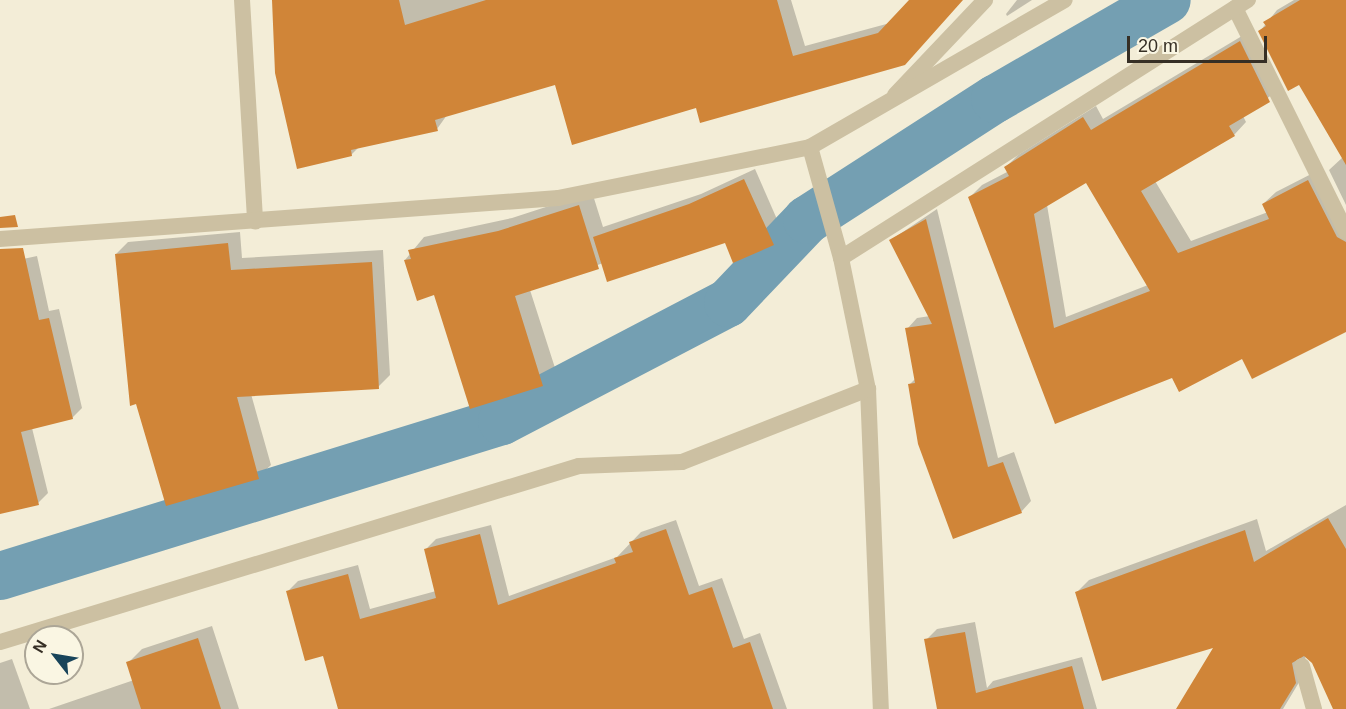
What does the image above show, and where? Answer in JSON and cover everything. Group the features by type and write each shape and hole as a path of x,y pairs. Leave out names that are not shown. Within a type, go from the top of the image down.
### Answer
{"street":[{"path":"242,0 255,222"},
{"path":"882,109 985,0"},
{"path":"0,239 558,198 810,147 882,109 1065,0"},
{"path":"841,258 1242,4 1346,232"},
{"path":"810,147 841,258 868,389 880,709"},
{"path":"0,642 579,466 682,462 868,389"},
{"path":"1302,666 1314,709"}],"building":[{"path":"272,0 399,0 405,25 486,0 777,0 793,56 878,33 909,0 963,0 905,65 700,123 696,108 572,145 555,85 435,120 438,131 351,150 352,156 297,169 275,73"},
{"path":"1300,0 1346,0 1346,165 1299,85 1288,91 1258,31 1266,26 1263,22"},
{"path":"1240,41 1270,102 1229,126 1235,136 1141,191 1178,253 1269,219 1262,204 1308,180 1337,237 1346,242 1346,332 1252,379 1242,359 1179,392 1172,378 1055,424 968,197 1009,176 1004,167 1083,117 1091,130","holes":["1086,183 1150,291 1054,328 1034,214"]},
{"path":"744,179 774,245 733,263 725,243 607,282 593,237 689,204"},
{"path":"579,205 599,269 515,296 543,386 470,409 434,295 417,301 404,260 411,259 408,250 498,231"},
{"path":"15,215 18,227 0,228 0,217"},
{"path":"926,219 988,467 1003,462 1022,513 953,539 918,444 908,384 915,383 905,328 932,324 889,240"},
{"path":"228,243 231,270 372,262 379,389 237,397 259,479 166,506 136,404 130,406 115,254"},
{"path":"23,248 39,320 49,318 73,419 21,432 39,505 0,514 0,249"},
{"path":"1328,518 1346,549 1346,709 1333,709 1312,663 1304,656 1292,663 1296,683 1280,709 1176,709 1213,648 1102,681 1075,592 1245,530 1254,562"},
{"path":"666,529 689,595 712,587 733,648 750,642 773,709 338,709 323,656 305,661 286,591 348,574 360,619 436,598 424,549 480,534 498,605 616,563 614,558 633,552 629,542"},
{"path":"965,632 976,693 1072,666 1084,709 937,709 924,639"},
{"path":"198,638 221,709 141,709 126,662"}],"waterway":[{"path":"0,576 502,421 728,303 807,220 995,99 1167,0"}]}
